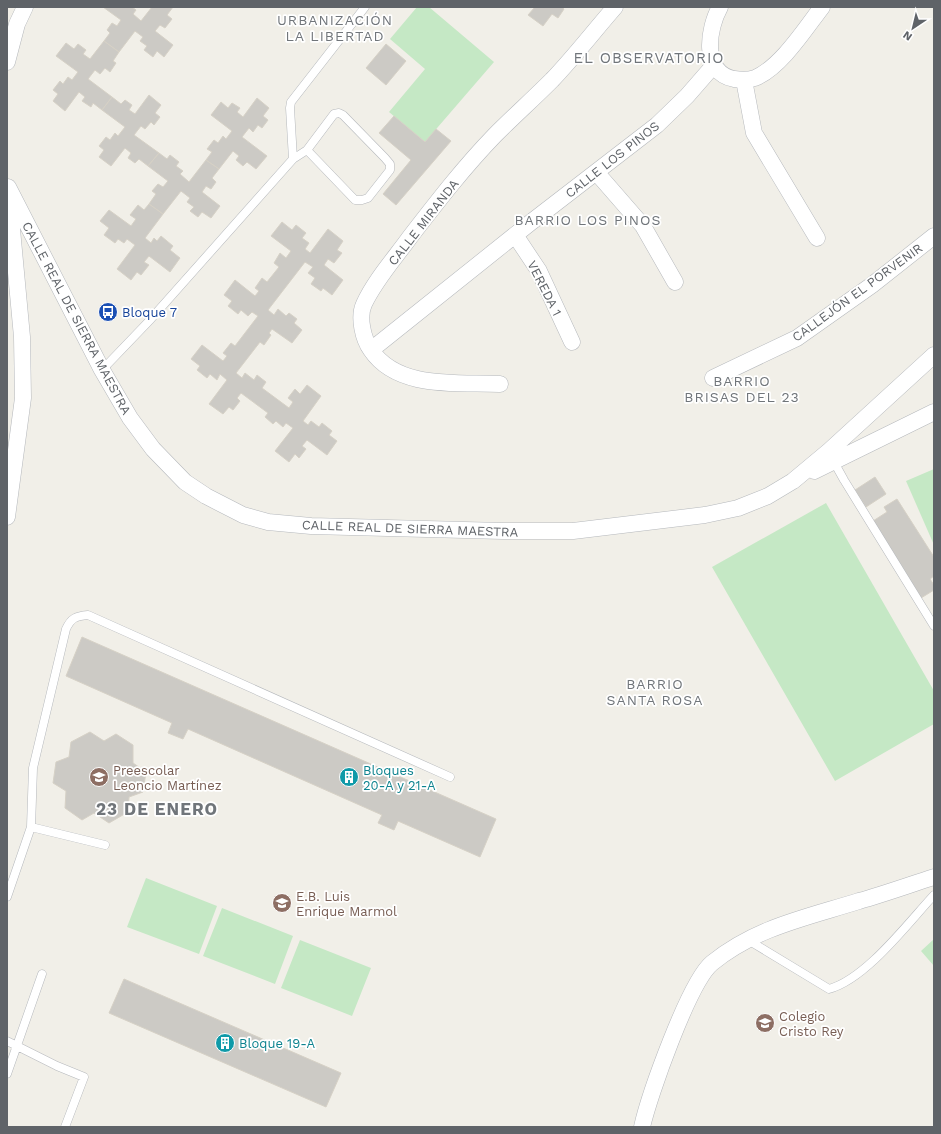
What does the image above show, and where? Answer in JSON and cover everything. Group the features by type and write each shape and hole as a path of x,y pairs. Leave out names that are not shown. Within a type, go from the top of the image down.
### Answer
{"street":[{"path":"7,62 17,24 25,7"},
{"name":"CALLE MIRANDA","path":"500,384 435,382 412,378 383,364 371,350 363,334 363,305 385,271 463,170 552,79 615,7"},
{"path":"720,7 711,30 710,44 714,65 729,78 744,80 754,78 766,72 779,59 822,7"},
{"name":"CALLE LOS PINOS","path":"371,350 515,235 657,125 687,96 714,65"},
{"path":"744,80 754,133 817,238"},
{"path":"596,172 643,226 675,282"},
{"path":"7,183 22,337 23,398 7,517"},
{"name":"CALLE REAL DE SIERRA MAESTRA","path":"7,183 102,370 130,418 163,460 185,482 224,506 243,515 268,522 311,526 503,531 573,531 705,515 738,508 768,496 792,481 829,451 934,354"},
{"name":"VEREDA 1","path":"515,235 539,272 572,342"},
{"name":"CALLEJÓN EL PORVENIR","path":"713,378 797,338 872,285 934,236"},
{"path":"792,481 834,462 934,412"},
{"path":"642,1127 670,1045 702,975 711,964 748,940 776,926 934,877"}],"lane":[{"path":"294,159 290,108 291,102 365,7"},
{"path":"102,370 149,321 294,159 307,150 334,114 339,113 343,115 388,161 390,164 390,170 368,198 355,200 307,150"},
{"path":"834,462 934,626"},
{"path":"7,897 31,827 33,768 66,629 70,621 78,616 88,615 450,777"},
{"path":"31,827 105,845"},
{"path":"748,940 829,989 840,986 877,957 934,895"},
{"path":"7,1074 42,974"},
{"path":"7,1041 18,1045 57,1066 84,1077 65,1127"}],"green space":[{"path":"417,7 429,7 494,62 425,142 389,112 425,69 390,39"},
{"path":"934,469 934,545 906,481"},
{"path":"826,503 934,691 934,724 835,781 712,567"},
{"path":"146,878 217,906 199,954 127,927"},
{"path":"222,908 293,936 275,984 203,956"},
{"path":"934,939 934,966 921,951"},
{"path":"300,940 371,968 352,1016 281,988"}],"building":[{"path":"103,7 132,7 136,10 133,14 141,21 152,7 173,7 167,15 172,19 165,28 160,25 155,31 173,45 164,57 157,51 153,57 144,50 147,46 140,41 143,37 135,31 119,52 104,41 110,33 107,30 112,23 117,26 121,20"},
{"path":"535,7 562,7 564,9 558,18 552,14 543,26 528,15"},
{"path":"104,41 119,52 113,61 116,63 110,72 105,68 100,74 95,70 88,79 112,97 102,110 93,103 91,107 82,101 85,97 79,92 65,111 53,101 58,94 53,90 60,81 63,84 68,77 72,80 78,72 56,56 66,43 74,49 78,44 86,50 83,54 90,59"},
{"path":"386,44 406,61 386,85 366,68"},
{"path":"149,95 161,105 155,113 160,117 154,125 151,122 145,129 141,126 134,135 159,153 148,166 139,159 135,163 128,158 131,153 125,148 111,166 99,157 104,150 99,146 106,137 110,140 115,133 118,136 125,127 102,110 112,97 121,104 125,100 132,105 129,110 135,114"},
{"path":"257,98 269,108 263,116 268,120 262,128 258,125 253,132 249,128 242,137 267,156 256,169 247,162 243,166 236,160 239,156 233,151 219,169 206,160 212,152 207,149 214,140 218,143 223,136 226,139 232,131 211,115 221,102 228,108 232,103 240,108 237,112 243,117"},
{"path":"394,116 425,142 436,129 451,141 396,205 383,194 411,160 379,133"},
{"path":"159,153 167,159 170,155 179,162 176,166 183,171 180,174 189,182 206,160 219,169 212,178 216,182 211,189 206,186 202,192 220,206 211,218 202,212 198,217 190,211 194,207 187,202 190,198 181,191 163,214 149,204 156,194 152,191 158,184 163,187 168,181 148,166"},
{"path":"149,204 163,214 145,238 151,243 154,238 157,241 161,236 173,246 170,250 180,258 170,272 149,256 144,262 149,265 141,275 137,272 131,280 117,269 135,245 127,239 124,243 118,239 115,243 104,235 109,228 100,221 109,210 131,226 136,219 130,215 138,205 144,210"},
{"path":"282,222 292,230 296,225 306,233 302,238 309,243 305,249 310,253 328,229 343,241 337,250 342,253 334,263 328,259 324,265 343,280 332,295 323,288 321,291 311,284 315,278 308,273 313,267 305,262 268,310 274,315 278,309 286,316 289,313 297,319 294,323 302,330 292,343 272,329 269,333 271,335 264,345 260,342 236,373 242,378 245,373 254,380 257,375 266,382 262,388 289,408 293,402 288,398 295,389 300,394 307,385 321,396 303,421 308,425 311,421 319,427 322,423 332,431 329,435 337,441 327,455 307,440 302,446 306,449 299,458 295,454 289,462 275,451 293,428 286,423 283,427 276,421 273,424 265,417 268,413 241,393 237,398 240,401 233,410 229,407 223,414 209,404 227,380 220,374 217,380 210,374 207,378 197,370 200,366 191,359 202,345 223,361 227,356 223,353 231,343 235,346 258,316 252,312 248,316 241,310 238,314 228,306 232,301 224,295 235,280 255,296 259,291 255,288 262,278 267,282 279,267 274,263 280,253 286,258 291,251 271,236"},
{"path":"875,477 886,494 866,507 855,490"},
{"path":"897,499 934,557 934,576 930,579 934,585 934,590 921,598 873,521 887,512 884,507"},
{"name":"Bloques 20-A y 21-A","path":"82,637 496,819 480,857 398,821 394,830 378,823 382,815 188,729 183,739 168,733 172,723 66,676"},
{"name":"Preescolar Leoncio Martínez","path":"90,732 104,741 116,734 133,745 133,763 146,772 143,792 129,797 128,812 109,823 94,813 82,820 65,808 66,791 53,783 56,762 69,757 71,742"},
{"name":"Bloque 19-A","path":"124,979 341,1073 326,1107 109,1013"}],"place":[{"name":"Bloque 7","path":"108,312"},
{"name":"Preescolar Leoncio Martínez","path":"99,777"},
{"name":"Bloques 20-A y 21-A","path":"349,777"},
{"name":"E.B. Luis Enrique Marmol","path":"282,903"},
{"name":"Colegio Cristo Rey","path":"765,1023"},
{"name":"Bloque 19-A","path":"225,1043"}],"district":[{"name":"URBANIZACIÓN LA LIBERTAD","path":"335,28"},
{"name":"EL OBSERVATORIO","path":"649,58"},
{"name":"BARRIO LOS PINOS","path":"588,220"},
{"name":"BARRIO BRISAS DEL 23","path":"742,390"},
{"name":"BARRIO SANTA ROSA","path":"655,692"},
{"name":"23 DE ENERO","path":"157,809"}]}
